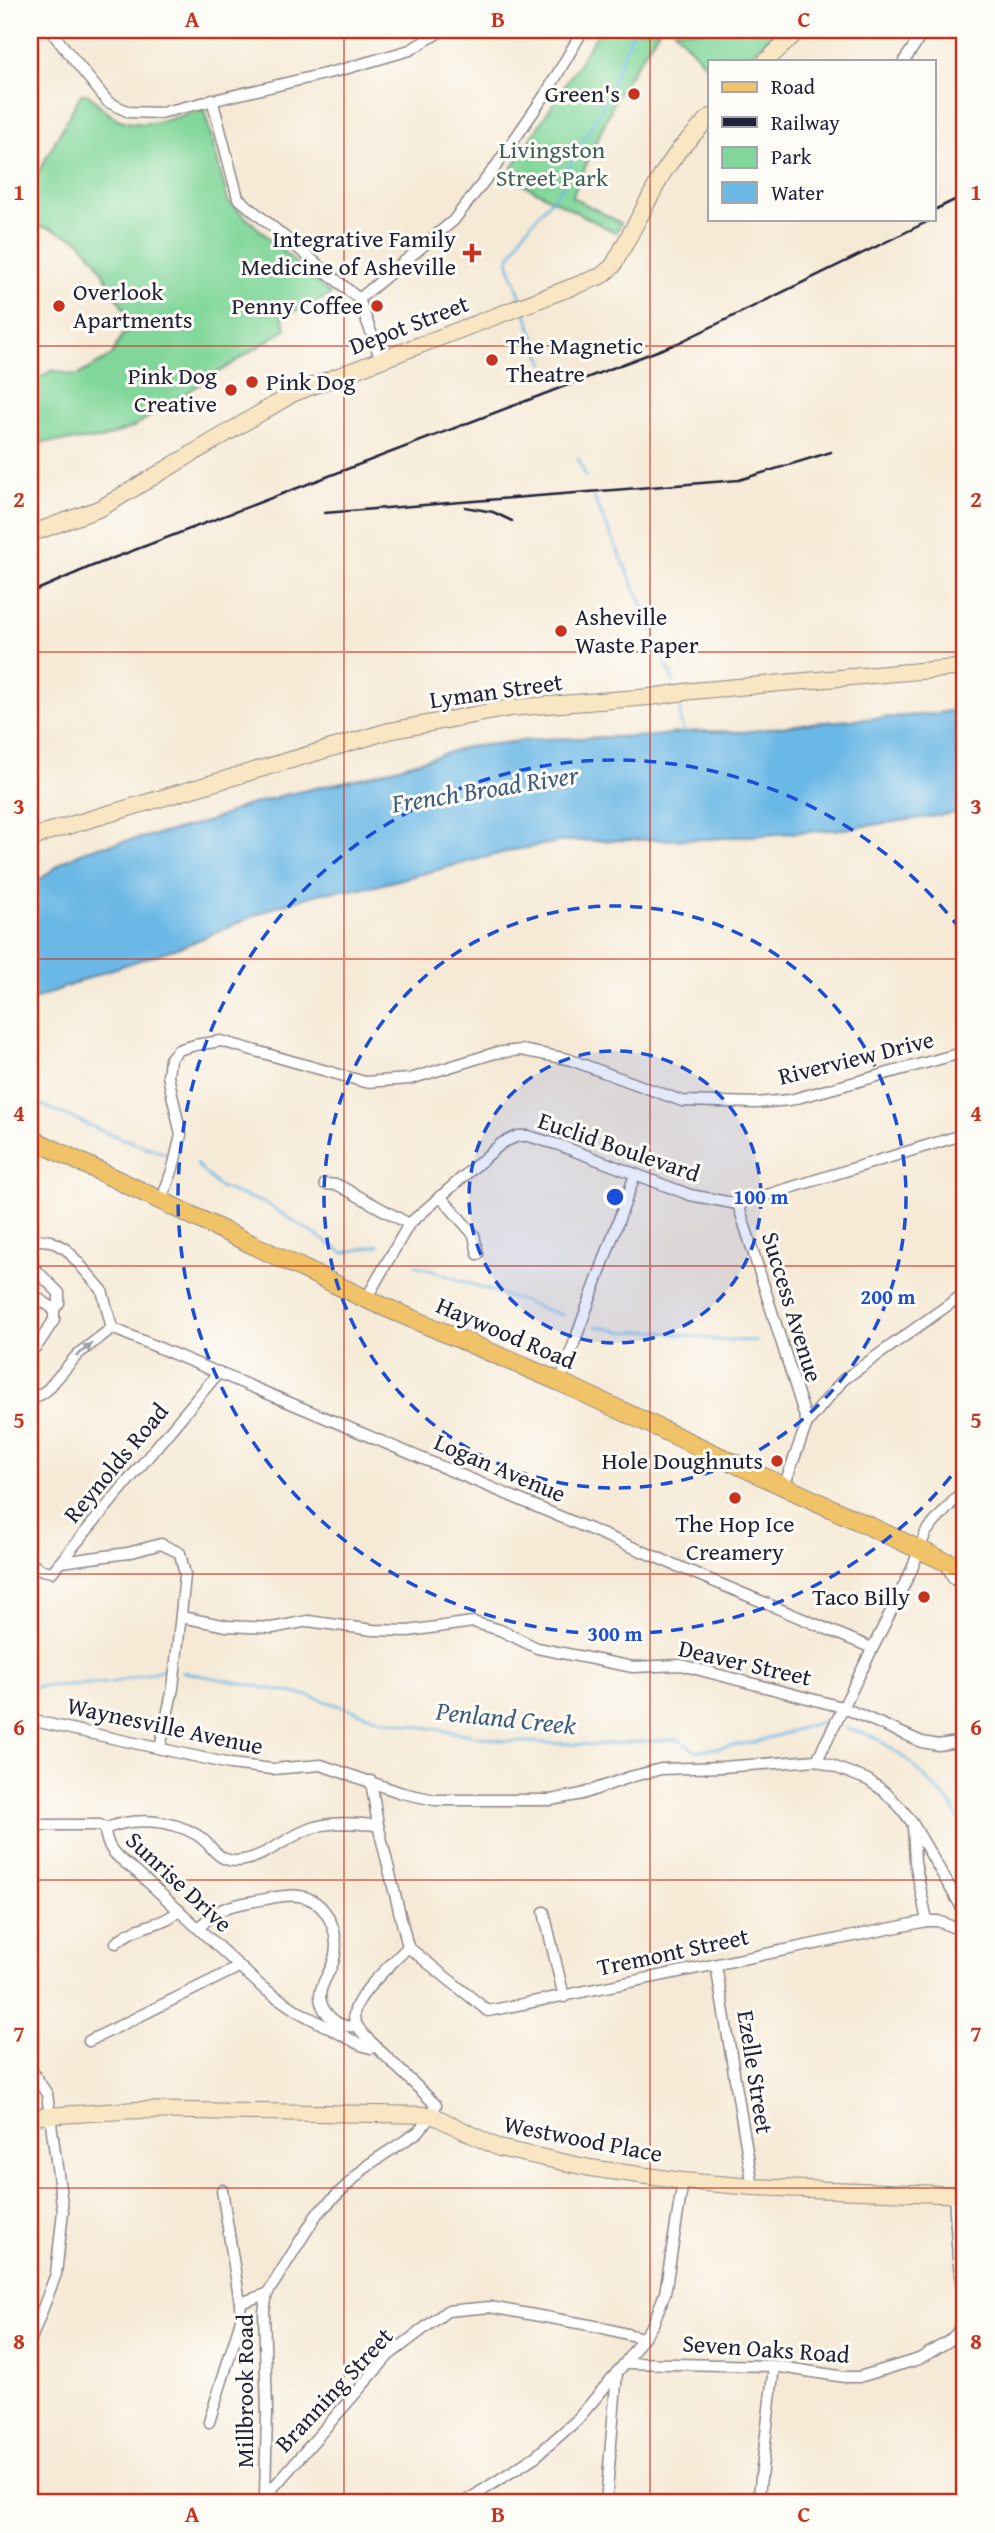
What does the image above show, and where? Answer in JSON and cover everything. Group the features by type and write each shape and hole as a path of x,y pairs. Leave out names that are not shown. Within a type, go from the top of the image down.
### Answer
{"main road":[{"name":"Haywood Road","path":"30,1138 366,1299 560,1382 919,1549 965,1567"}],"street":[{"path":"50,30 108,102 129,112 160,113 341,70 410,50 443,30"},
{"path":"359,299 453,221 504,155 547,92 583,30"},
{"path":"767,60 799,30"},
{"path":"905,60 925,30"},
{"path":"212,99 238,198 359,299 381,360"},
{"name":"Depot Street","path":"30,534 101,508 294,393 591,281 609,270 663,173 679,150 708,119"},
{"name":"Lyman Street","path":"30,840 47,832 389,731 510,708 965,667"},
{"name":"Lyman Street","path":"30,829 47,832"},
{"name":"Riverview Drive","path":"162,1199 181,1135 168,1076 170,1059 178,1050 195,1045 221,1041 365,1082 410,1079 495,1053 521,1050 568,1059 682,1101 757,1103 790,1100 965,1052"},
{"name":"Euclid Boulevard","path":"366,1299 409,1224 502,1143 518,1136 528,1136 559,1145 690,1195 738,1204 965,1134"},
{"path":"560,1382 635,1175"},
{"path":"325,1184 338,1185 409,1224"},
{"path":"440,1196 474,1235 478,1254"},
{"name":"Success Avenue","path":"738,1204 807,1423"},
{"path":"30,1239 51,1241 67,1250 102,1290 112,1328 78,1354 47,1390 35,1398 30,1394"},
{"path":"30,1260 34,1268 60,1293 59,1303 54,1309 54,1320 40,1343 30,1353"},
{"path":"30,1293 54,1309"},
{"path":"784,1486 807,1423 843,1380 965,1293"},
{"name":"Logan Avenue","path":"112,1328 872,1648"},
{"name":"Reynolds Road","path":"61,1562 219,1372"},
{"path":"817,1760 912,1569 926,1532 965,1488"},
{"name":"Reynolds Road","path":"61,1562 128,1553 161,1544 180,1553 185,1575 181,1617 173,1688 160,1748"},
{"path":"944,1560 954,1579 965,1587"},
{"path":"30,1563 52,1572 61,1562"},
{"name":"Deaver Street","path":"181,1617 227,1626 272,1628 308,1621 373,1630 408,1631 474,1622 500,1630 537,1648 633,1667 681,1665 842,1707 922,1742 938,1745 965,1741"},
{"name":"Waynesville Avenue","path":"30,1720 230,1764 272,1769 321,1765 426,1799 551,1800 582,1794 661,1769 722,1768 817,1760 868,1780 885,1792 913,1824 965,1913"},
{"path":"371,1781 378,1825 408,1947 367,1991 355,2012 356,2025 436,2105 432,2115"},
{"name":"Sunrise Drive","path":"374,2045 368,2048 360,2045 299,2012 263,1988 179,1910 114,1855 105,1838 105,1829 128,1820 171,1824 197,1835 218,1857 235,1861 254,1857 320,1825 378,1825"},
{"path":"913,1824 915,1862 927,1921"},
{"path":"40,1825 100,1825 105,1829"},
{"path":"199,1928 215,1912 234,1905 290,1895 312,1900 331,1922 335,1943 335,1958 322,1987 321,2003 329,2016 337,2022 346,2026 356,2025"},
{"path":"116,1943 130,1931 170,1917 179,1910"},
{"path":"544,1912 564,1997"},
{"name":"Tremont Street","path":"408,1947 488,2011 927,1921 938,1921 965,1932"},
{"name":"Ezelle Street","path":"716,1965 753,2187"},
{"path":"89,2041 239,1967"},
{"path":"30,2068 47,2094 63,2211 57,2274 30,2342"},
{"name":"Westwood Place","path":"30,2118 136,2110 432,2115 499,2148 590,2168 683,2181 753,2187 960,2194"},
{"name":"Millbrook Road","path":"265,2497 267,2410 264,2312 267,2294 317,2214 368,2165 418,2132 432,2115"},
{"path":"463,2503 536,2456 576,2421 643,2338 656,2317 665,2293 683,2181"},
{"path":"209,2422 241,2320 222,2190"},
{"path":"960,2194 958,2259 965,2305"},
{"path":"240,2303 267,2294"},
{"name":"Branning Street","path":"265,2497 389,2355 447,2311 490,2307 595,2326 643,2338"},
{"name":"Seven Oaks Road","path":"625,2363 774,2366 859,2377 919,2359 957,2333 965,2315"},
{"path":"758,2503 774,2366"},
{"path":"606,2503 617,2372"}],"green space":[{"name":"Livingston Street Park","path":"600,30 659,30 617,95 572,197 621,223 616,233 507,176"},
{"path":"674,30 777,30 745,60 708,60 708,68"},
{"path":"81,94 88,94 113,116 133,123 164,121 204,109 228,201 331,295 282,317 286,329 133,427 101,439 30,443 30,383 53,370 76,376 111,356 122,336 134,328 96,260 79,240 49,228 30,226 30,188"}],"water":[{"name":"French Broad River","path":"965,708 965,812 844,829 709,839 565,841 514,850 375,886 322,893 274,907 189,944 104,972 30,1001 30,887 64,861 89,849 172,831 284,795 365,777 467,747 541,739 651,736 698,731 744,732 811,723 933,714"}],"waterway":[{"path":"522,301 508,261 523,233 564,185 571,162 604,103 633,30"},
{"path":"525,311 544,363"},
{"path":"578,458 586,477"},
{"path":"594,498 643,606 674,683"},
{"path":"680,709 680,721 685,735"},
{"path":"30,1100 107,1133 166,1154"},
{"path":"196,1164 219,1187 267,1204 344,1253 379,1245"},
{"path":"415,1265 562,1315"},
{"path":"596,1326 623,1332 656,1331 718,1340 757,1341"},
{"name":"Penland Creek","path":"30,1687 110,1683 162,1670"},
{"name":"Penland Creek","path":"183,1672 309,1696 383,1720 505,1741 593,1745 678,1739 696,1751 756,1742 824,1721"},
{"name":"Penland Creek","path":"845,1728 875,1737 910,1762 952,1805 965,1833"}],"railway":[{"path":"936,209 965,195"},
{"path":"30,593 90,567 678,343 931,220"},
{"path":"324,513 739,480 831,452"},
{"path":"465,507 493,512 512,521"}],"place":[{"name":"Green's","path":"634,94"},
{"name":"Integrative Family Medicine of Asheville","path":"472,253"},
{"name":"Overlook Apartments","path":"59,306"},
{"name":"Penny Coffee","path":"377,306"},
{"name":"The Magnetic Theatre","path":"492,360"},
{"name":"Pink Dog","path":"252,382"},
{"name":"Pink Dog Creative","path":"231,390"},
{"name":"Asheville Waste Paper","path":"561,631"},
{"name":"Hole Doughnuts","path":"777,1461"},
{"name":"The Hop Ice Creamery","path":"735,1498"},
{"name":"Taco Billy","path":"924,1597"}]}
